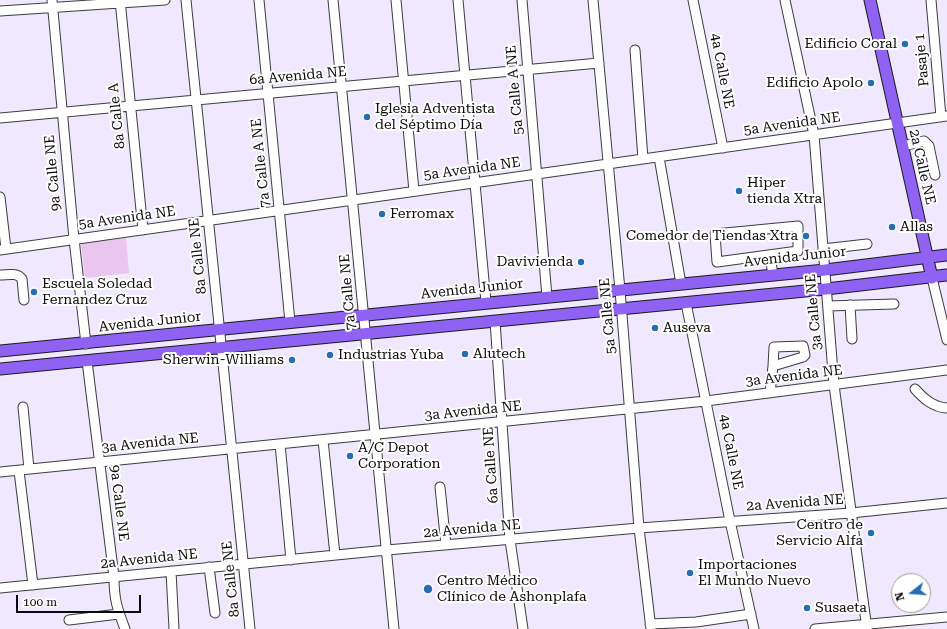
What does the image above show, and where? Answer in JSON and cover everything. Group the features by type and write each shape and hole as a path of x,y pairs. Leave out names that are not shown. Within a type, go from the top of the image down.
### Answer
{"main road":[{"name":"2a Calle NE","path":"870,0 932,278"},
{"name":"Avenida Junior","path":"0,351 86,344 364,314 825,270 947,255"},
{"path":"0,369 495,322 932,278 947,275"}],"street":[{"path":"0,11 52,3 165,0"},
{"name":"8a Calle NE","path":"186,0 250,629"},
{"name":"7a Calle A NE","path":"258,0 290,322"},
{"name":"7a Calle NE","path":"333,0 394,629"},
{"path":"396,0 414,191"},
{"path":"458,0 486,302"},
{"name":"5a Calle A NE","path":"522,0 547,297"},
{"name":"5a Calle NE","path":"593,0 620,290 638,528 651,627"},
{"name":"4a Calle NE","path":"693,0 723,148"},
{"name":"3a Calle NE","path":"785,0 814,135 834,385 867,626"},
{"name":"Pasaje 1","path":"931,0 944,117"},
{"name":"8a Calle A","path":"120,1 143,230"},
{"name":"9a Calle NE","path":"52,3 74,239 86,344"},
{"path":"635,50 643,159"},
{"name":"6a Avenida NE","path":"0,118 130,104 196,100 599,63"},
{"name":"5a Avenida NE","path":"3,249 944,117"},
{"path":"902,146 924,141 927,143 929,146 935,175"},
{"path":"659,157 682,284"},
{"path":"0,197 3,249"},
{"path":"798,226 798,251 770,256 717,262 714,234 798,226"},
{"path":"823,248 867,244"},
{"path":"770,256 773,275"},
{"path":"0,275 18,274 20,276 22,279 24,300"},
{"name":"2a Calle NE","path":"932,278 947,340"},
{"name":"4a Calle NE","path":"686,303 730,521 754,629"},
{"path":"828,306 894,304"},
{"path":"850,305 852,339"},
{"name":"6a Calle NE","path":"495,322 510,540 522,629"},
{"name":"9a Calle NE","path":"87,361 114,577 114,594 119,614 125,629"},
{"path":"770,393 773,366"},
{"name":"3a Avenida NE","path":"0,472 706,401 947,370"},
{"path":"915,389 924,400 939,407 947,408"},
{"path":"23,407 29,469"},
{"path":"323,440 335,555"},
{"path":"280,444 291,560"},
{"path":"19,470 33,585"},
{"path":"440,487 446,545"},
{"name":"2a Avenida NE","path":"0,588 387,550 638,528 851,514 947,503"},
{"path":"210,567 215,614"},
{"path":"171,571 174,629"},
{"path":"69,620 119,614"},
{"path":"651,627 751,614"},
{"path":"815,629 867,626 947,617"}],"shaded area":[{"path":"126,238 129,273 85,278 81,243"}],"place":[{"name":"Edificio Coral","path":"905,44"},
{"name":"Edificio Apolo","path":"871,83"},
{"name":"Iglesia Adventista del Séptimo Día","path":"367,117"},
{"name":"Hiper tienda Xtra","path":"739,191"},
{"name":"Ferromax","path":"382,214"},
{"name":"Allas","path":"892,227"},
{"name":"Comedor de Tiendas Xtra","path":"806,236"},
{"name":"Davivienda","path":"581,262"},
{"name":"Escuela Soledad Fernandez Cruz","path":"34,292"},
{"name":"Auseva","path":"655,328"},
{"name":"Alutech","path":"465,354"},
{"name":"Industrias Yuba","path":"330,355"},
{"name":"Sherwin-Williams","path":"292,360"},
{"name":"A/C Depot Corporation","path":"350,456"},
{"name":"Centro de Servicio Alfa","path":"871,533"},
{"name":"Importaciones El Mundo Nuevo","path":"690,573"},
{"name":"Centro Médico Clínico de Ashonplafa","path":"428,589"},
{"name":"Susaeta","path":"807,608"}]}
